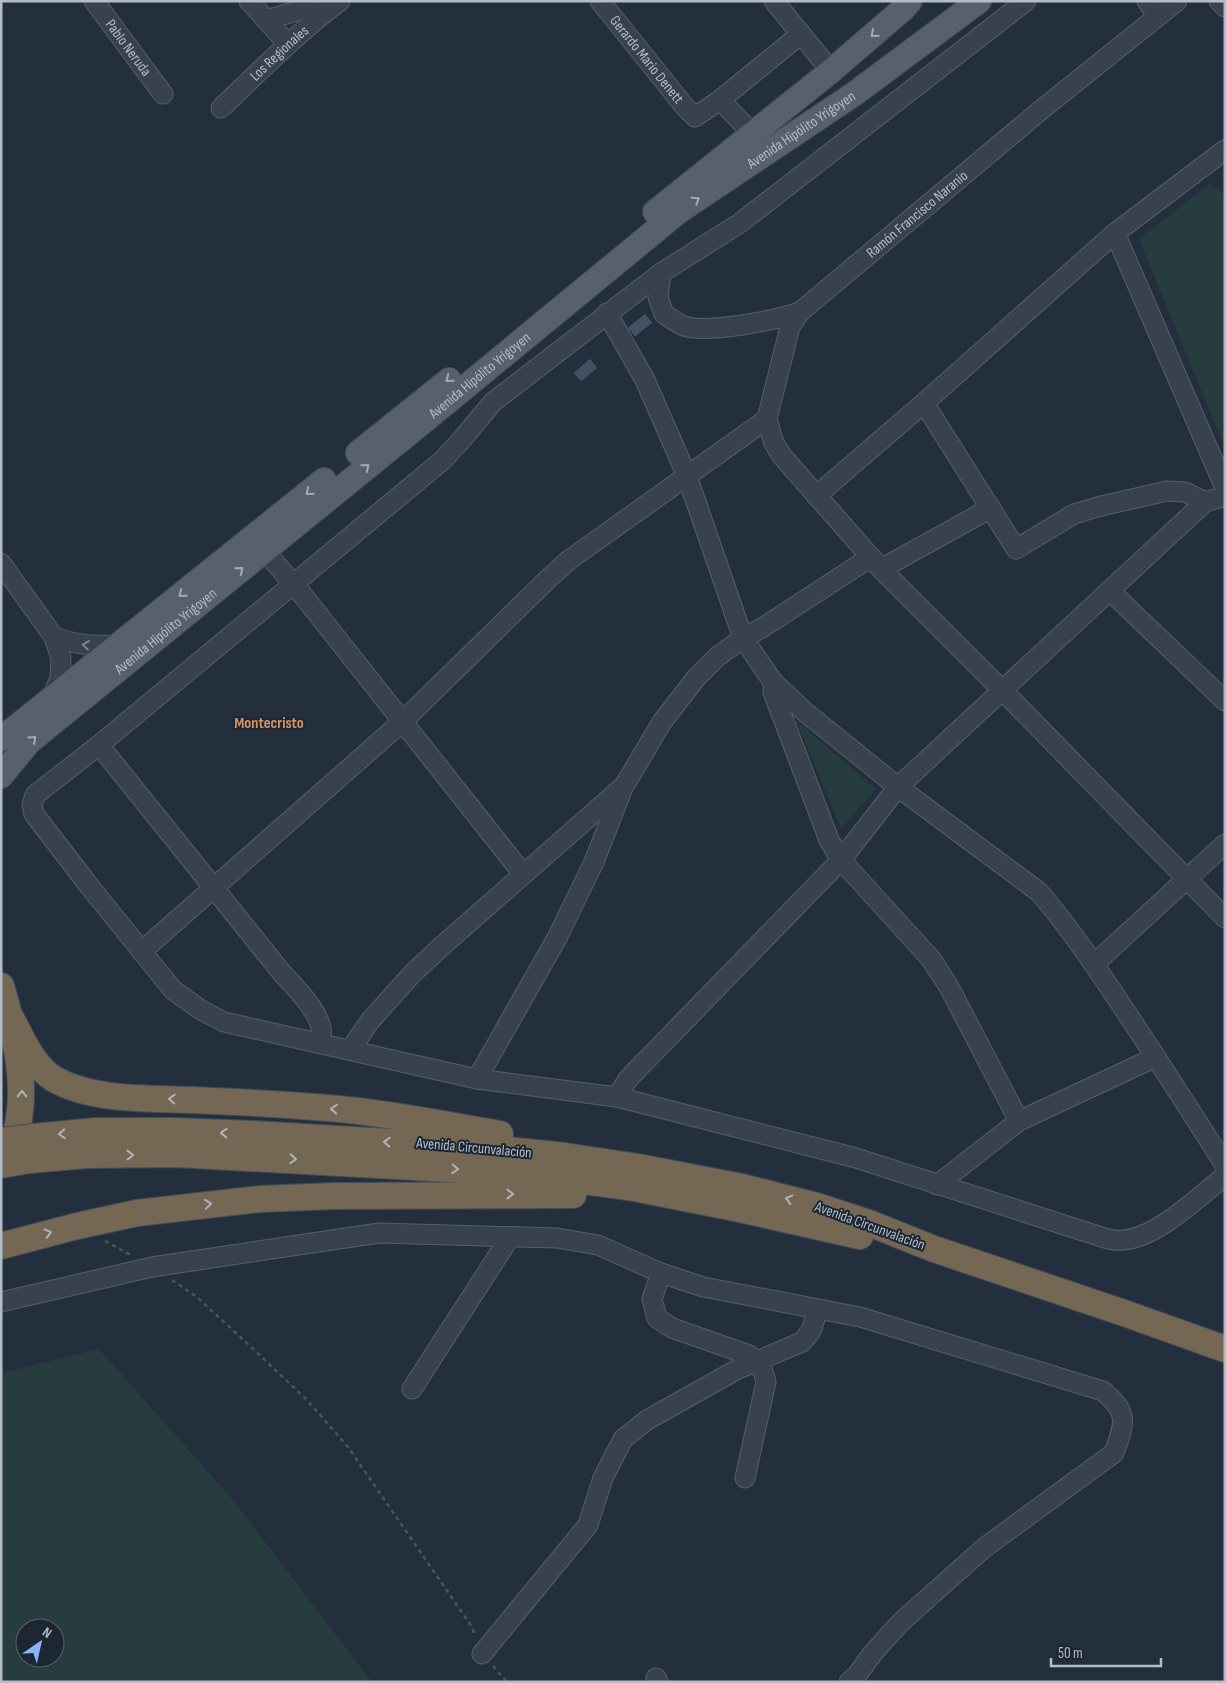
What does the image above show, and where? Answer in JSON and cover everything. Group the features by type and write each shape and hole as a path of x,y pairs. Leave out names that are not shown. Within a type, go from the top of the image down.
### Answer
{"highway":[{"path":"1,986 10,1018 19,1064 22,1092 20,1115 9,1156 1,1174"},
{"path":"10,1018 39,1066 53,1078 87,1092 124,1096 340,1109 396,1117 553,1143 638,1160 742,1187"},
{"name":"Avenida Circunvalación","path":"1,1165 32,1148 96,1132 176,1131 480,1148 565,1156 638,1167 742,1187 817,1206 869,1223 934,1249 1225,1349"},
{"name":"Avenida Circunvalación","path":"1,1141 32,1148 87,1155 176,1154 488,1171 561,1178 629,1187 735,1208 876,1240 934,1249"},
{"path":"1,1246 77,1226 137,1213 260,1199 334,1196 575,1194 636,1201 768,1225 826,1228"}],"main road":[{"name":"Avenida Hipólito Yrigoyen","path":"1,739 573,280 678,192 831,71 910,1"},
{"name":"Avenida Hipólito Yrigoyen","path":"1,776 29,742 678,212 854,94 979,1"}],"street":[{"name":"Pablo Neruda","path":"94,1 163,94"},
{"path":"248,1 288,44"},
{"name":"Los Regionales","path":"266,20 331,1"},
{"name":"Los Regionales","path":"222,108 288,44 340,1"},
{"name":"Gerardo Mario Denett","path":"600,1 695,117 720,100"},
{"path":"774,1 831,71"},
{"path":"1026,1 740,223 661,274 607,313 492,402 443,460 99,745 35,795 32,805 34,814 173,990 200,1010 224,1022 477,1079 617,1097 856,1158 1108,1240 1123,1240 1137,1237 1161,1227 1225,1176"},
{"name":"Ramón Francisco Naranio","path":"661,274 658,297 664,314 683,326 702,329 779,319 800,312 1041,110 1153,8 1177,1"},
{"path":"1219,1 1225,7"},
{"path":"753,134 720,100 801,34"},
{"path":"816,496 1115,233 1225,150"},
{"path":"1115,233 1225,488"},
{"path":"800,312 790,327 767,419 778,449 816,496 876,564 1225,918"},
{"path":"607,313 644,380 687,476 743,638 773,682 805,712 898,787 1014,871 1039,892 1094,964 1225,1165"},
{"path":"924,403 1016,549 1074,514 1101,506 1168,491 1185,492 1204,502"},
{"path":"142,951 402,722 569,560 767,419"},
{"path":"617,1097 628,1079 841,860 898,787 1001,689 1110,591 1204,502 1225,496"},
{"path":"477,1079 557,938 594,862 624,786 662,722 696,678 717,657 743,638 876,564 991,508"},
{"path":"264,550 524,874"},
{"path":"1,563 54,637 61,658 60,679 51,698"},
{"path":"1110,591 1225,701"},
{"path":"54,637 71,643 92,646 118,645"},
{"path":"773,682 773,692 829,840 841,860 931,959 949,987 1019,1120"},
{"path":"99,745 301,994 321,1028 321,1044"},
{"path":"350,1050 370,1021 412,974 624,786"},
{"path":"1094,964 1225,844"},
{"path":"937,1185 1019,1120 1156,1057"},
{"path":"1,1302 152,1267 379,1233 557,1238 598,1245 661,1273 703,1287 860,1317 1103,1391 1116,1402 1121,1411 1123,1428 1114,1453 984,1548 901,1622 873,1653 858,1675 849,1682"},
{"path":"412,1389 510,1237"},
{"path":"661,1273 652,1299 657,1318 672,1328 749,1355 758,1361 764,1371 766,1382 746,1478"},
{"path":"482,1654 588,1525 603,1478 623,1440 647,1420 738,1369 802,1342 811,1331 818,1309"}],"path":[{"path":"77,1226 152,1267 196,1297 307,1400 348,1446 472,1627 482,1654 507,1682"}],"green space":[{"path":"1210,184 1225,194 1225,448 1139,239"},
{"path":"796,720 876,789 841,828"},
{"path":"99,1349 233,1500 372,1682 1,1682 1,1373"}],"building":[{"path":"645,313 653,323 635,337 627,328"},
{"path":"590,358 598,368 581,382 573,373"}],"district":[{"name":"Montecristo","path":"269,723"}]}
